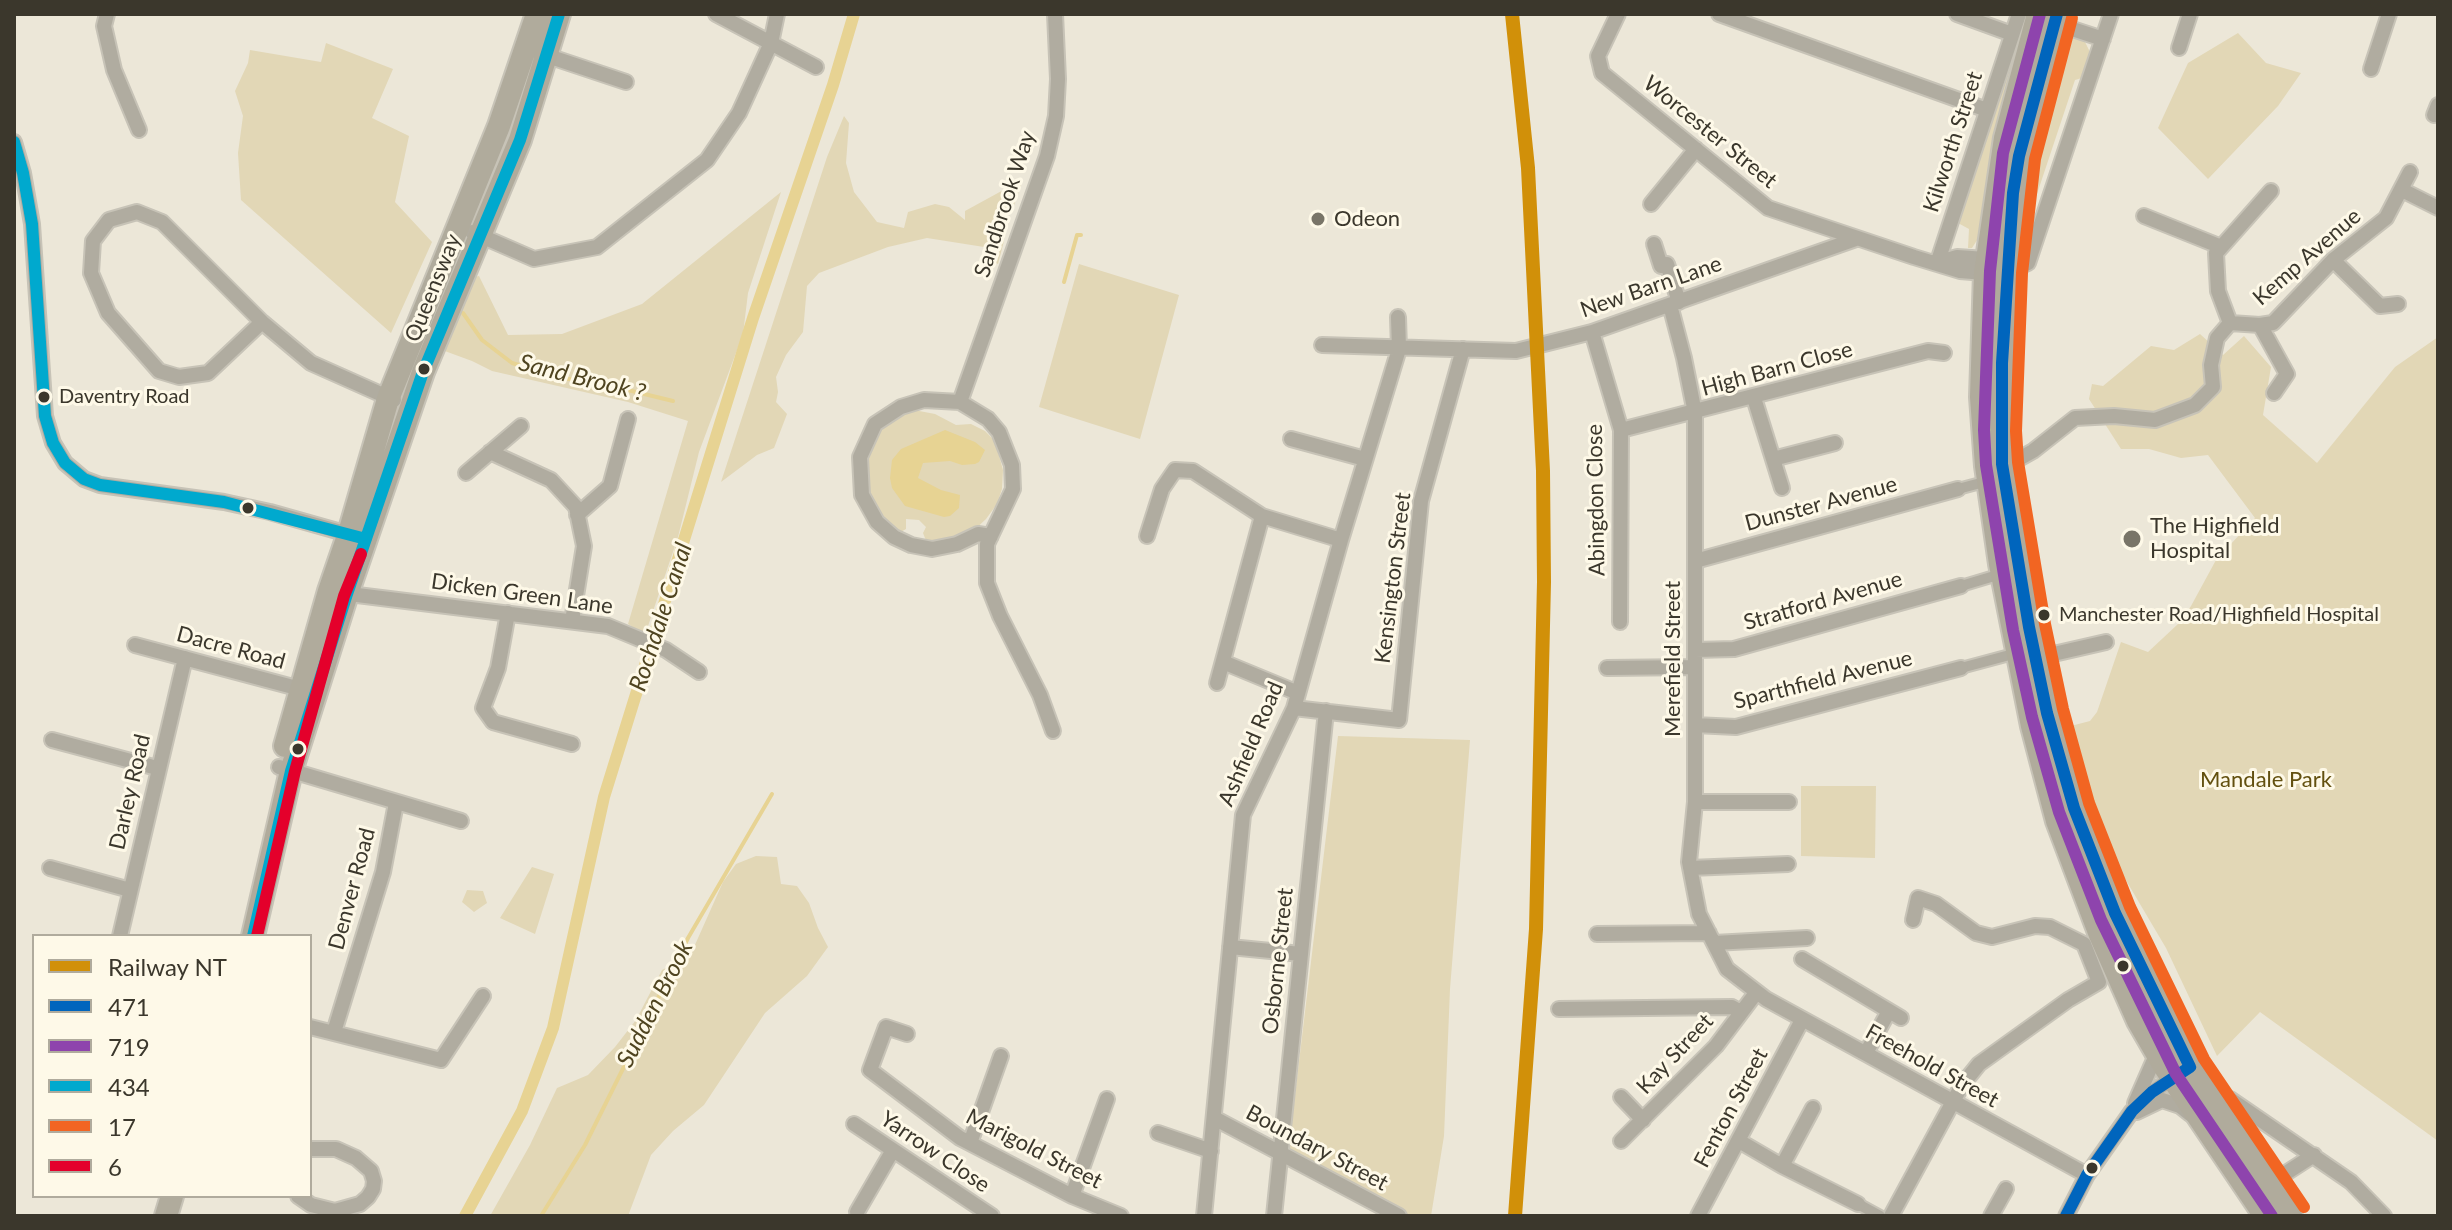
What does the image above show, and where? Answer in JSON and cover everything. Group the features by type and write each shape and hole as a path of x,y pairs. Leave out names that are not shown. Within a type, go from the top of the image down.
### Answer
{"highway":[{"name":"Queensway","path":"242,934 285,769 357,536 520,140 536,52 537,14"},
{"name":"Queensway","path":"357,536 388,399 499,126 559,14"},
{"path":"2050,17 2005,138 1981,397 2027,655 2032,726 2057,821 2100,935 2138,1021 2157,1053 2181,1072 2291,1216"},
{"path":"1992,470 2002,574 2074,808 2098,875 2201,1123 2265,1216"},
{"name":"Queensway","path":"253,934 285,769"}],"street":[{"path":"107,14 104,26 114,70 139,130"},
{"path":"716,14 816,67"},
{"path":"459,225 534,259 597,247 707,160 739,113 771,43 777,14"},
{"name":"Sandbrook Way","path":"960,402 1047,156 1056,116 1055,14"},
{"name":"Worcester Street","path":"1618,14 1598,56 1602,73 1768,208 1856,239"},
{"path":"1719,14 1987,110"},
{"path":"1957,14 2012,34"},
{"name":"Kilworth Street","path":"1937,264 2019,14"},
{"path":"1856,239 1960,271 2028,263 2111,14"},
{"path":"2179,48 2190,14"},
{"path":"2371,69 2389,14"},
{"path":"2050,17 2103,39"},
{"path":"536,52 626,82"},
{"path":"14,142 32,224 45,416 53,443 65,463 84,479 100,485 224,502 357,536"},
{"path":"1651,204 1696,149"},
{"name":"Kemp Avenue","path":"2230,323 2273,323 2333,260 2386,218 2410,172"},
{"path":"2402,190 2438,208"},
{"path":"1958,489 2033,451 2075,418 2114,416 2155,420 2195,405 2213,387 2211,365 2217,338 2230,323 2218,291 2216,253 2219,246 2271,191"},
{"path":"262,322 208,373 179,377 159,371 108,313 91,273 93,241 109,220 137,212 162,222 262,322 311,363 388,399 411,405"},
{"path":"2144,216 2219,246"},
{"name":"New Barn Lane","path":"1322,345 1516,351 1592,332 1856,239"},
{"name":"Merefield Street","path":"1654,244 1661,266 1667,264 1695,413 1695,802 1690,868 1699,914 1727,969 1756,993"},
{"path":"2333,260 2380,306 2398,304"},
{"name":"Ashfield Road","path":"1204,1216 1243,815 1296,700 1399,349 1398,317"},
{"path":"2260,325 2287,374 2274,393"},
{"name":"Abingdon Close","path":"1592,332 1621,430 1620,622"},
{"name":"Kensington Street","path":"1326,711 1399,720 1421,501 1463,349"},
{"name":"High Barn Close","path":"1621,430 1928,351 1944,353"},
{"path":"1754,398 1782,488"},
{"path":"991,536 978,534 957,544 932,549 911,545 894,537 877,522 862,495 860,457 875,424 901,407 924,400 960,402 988,419 999,432 1012,465 1013,489 991,536 987,544 987,583 1040,695 1053,731"},
{"path":"577,515 610,486 628,419"},
{"path":"466,473 521,426"},
{"path":"1291,439 1365,459"},
{"path":"1773,459 1835,443"},
{"path":"490,452 551,480 576,507 584,546 572,621"},
{"path":"1147,536 1162,489 1175,470 1193,471 1262,516 1341,540"},
{"name":"Dunster Avenue","path":"1695,561 1958,489"},
{"path":"1217,683 1262,516"},
{"path":"1961,586 2002,574"},
{"name":"Stratford Avenue","path":"1695,650 1734,649 1961,586"},
{"name":"Dicken Green Lane","path":"338,592 608,626 666,650 699,672"},
{"path":"508,613 498,668 483,708 493,722 572,744"},
{"path":"1961,668 2106,642"},
{"name":"Dacre Road","path":"135,645 308,691"},
{"name":"Darley Road","path":"120,934 185,658"},
{"path":"1223,662 1296,700 1326,711"},
{"path":"1607,668 1694,667"},
{"name":"Sparthfield Avenue","path":"1695,725 1736,727 1961,668"},
{"name":"Osborne Street","path":"1274,1216 1326,711"},
{"path":"52,740 157,768"},
{"path":"285,769 461,821"},
{"path":"1695,802 1789,802"},
{"name":"Denver Road","path":"334,1032 383,872 396,803"},
{"path":"1690,868 1788,864"},
{"path":"50,868 130,890"},
{"path":"1891,1216 1962,1085 1979,1064 2068,1000 2099,982 2084,944 2050,927 2035,926 1992,937 1976,933 1918,894 1913,920"},
{"path":"1597,934 1807,938"},
{"path":"1230,947 1301,954"},
{"path":"1802,959 1895,1015 1866,1053"},
{"name":"Kay Street","path":"1621,1141 1716,1046 1756,993"},
{"name":"Freehold Street","path":"1756,993 2087,1175"},
{"path":"312,1027 441,1060 483,996"},
{"path":"1559,1009 1732,1007 1741,1012"},
{"name":"Fenton Street","path":"1698,1216 1802,1020"},
{"name":"Marigold Street","path":"907,1034 886,1027 870,1070 970,1143 1072,1196 1085,1210 1121,1216"},
{"path":"2066,1216 2087,1175 2128,1116 2157,1053"},
{"path":"970,1143 1001,1056"},
{"path":"2128,1116 2181,1072"},
{"path":"1621,1097 1643,1120"},
{"path":"1072,1196 1107,1099"},
{"path":"2230,1099 2351,1182 2384,1216"},
{"path":"2128,1116 2162,1100 2180,1106 2201,1123"},
{"path":"1782,1166 1813,1108"},
{"name":"Boundary Street","path":"1214,1118 1396,1215"},
{"name":"Yarrow Close","path":"854,1124 992,1216"},
{"path":"1158,1133 1211,1151"},
{"path":"1739,1141 1880,1216"},
{"path":"301,1198 311,1205 335,1211 360,1204 373,1189 371,1171 356,1158 336,1149 312,1149"},
{"path":"857,1212 893,1150"},
{"path":"2269,1184 2314,1155"},
{"path":"1991,1216 2006,1189"}],"green space":[{"path":"2067,32 2083,38 2090,61 2082,78 2075,80 2023,236 2028,238 2018,249 2037,127"},
{"path":"2238,33 2266,63 2301,73 2278,106 2208,179 2158,128 2188,63"},
{"path":"326,43 393,69 372,118 409,136 395,202 432,242 391,333 241,200 238,153 243,116 235,91 248,63 250,50 321,62"},
{"path":"2016,49 2020,51 1981,234 1972,248 1968,248 1969,229 1958,223"},
{"path":"844,116 849,123 846,163 854,192 877,222 904,228 908,212 935,204 949,207 965,220 965,211 1007,188 1021,185 1013,208 1004,209 996,226 1004,241 998,264 984,258 984,247 927,238 888,247 819,273 807,286 803,332 786,355 776,377 776,402 787,414 774,448 757,455 721,482 827,157"},
{"path":"781,192 748,293 743,334 699,452 678,537 645,635 628,624 688,421 628,402 492,371 442,350 473,277 479,276 508,335 562,334 642,304"},
{"path":"1079,264 1179,295 1140,439 1039,407"},
{"name":"Mandale Park","path":"2200,334 2223,355 2244,336 2271,367 2263,415 2317,463 2395,367 2438,337 2438,1141 2260,1012 2217,1056 2166,948 2085,811 2063,728 2090,721 2097,712 2121,642 2148,652 2178,624 2216,560 2255,518 2208,455 2181,458 2149,449 2121,449 2089,399 2092,384 2103,386 2151,346 2174,350"},
{"path":"914,410 935,414 956,425 971,424 995,441 1003,470 1002,489 997,504 969,535 927,543 923,533 926,527 919,520 906,519 906,529 897,534 879,514 867,493 868,457 878,433 894,419"},
{"path":"1338,736 1470,740 1450,989 1444,1136 1431,1216 1405,1216 1288,1154"},
{"path":"1801,786 1876,786 1875,858 1801,856"},
{"path":"756,856 777,857 781,884 797,886 809,903 828,947 807,976 765,1013 704,1105 651,1155 628,1216 490,1216 530,1145 557,1088 588,1075 615,1047 636,1020 662,970 690,956 723,882 736,864"},
{"path":"532,867 554,874 535,934 500,918"},
{"path":"467,890 483,891 487,903 474,912 462,902"}],"shaded area":[{"path":"945,430 975,442 985,450 975,464 962,465 950,461 923,463 918,478 941,490 960,495 959,508 944,517 905,506 892,488 890,478 892,460 901,449"}],"waterway":[{"name":"Rochdale Canal","path":"465,1216 522,1111 553,1028 604,797 753,318 833,85 854,14"},
{"name":"Sudden Brook","path":"1064,282 1077,235 1081,235"},
{"name":"Sand Brook ?","path":"463,313 482,340 512,363 562,378 599,383 673,401"},
{"name":"Sudden Brook","path":"541,1216 585,1145 688,938 772,794"}],"rail line":[{"name":"NT","path":"1512,14 1528,168 1543,471 1544,582 1536,929 1515,1216"}],"transit line":[{"name":"434","path":"253,934 291,771 347,594 423,372 520,140 559,14"},
{"name":"719","path":"2040,14 2003,153 1990,271 1984,430 1986,465 2013,630 2032,717 2059,812 2101,920 2176,1074 2272,1216"},
{"name":"471","path":"2057,14 2019,156 2013,193 2002,363 2002,464 2029,627 2047,713 2074,808 2115,913 2190,1067 2152,1092 2132,1111 2087,1175 2066,1216"},
{"name":"17","path":"2072,18 2035,159 2022,273 2016,431 2018,462 2045,624 2063,709 2089,803 2130,907 2204,1059 2304,1207"},
{"name":"434","path":"14,142 32,224 45,416 53,443 65,463 84,479 100,485 224,502 366,539"},
{"name":"6","path":"257,934 295,771 344,596 361,554"}],"place":[{"name":"Odeon","path":"1318,219"},
{"name":"Daventry Road","path":"44,397"},
{"name":"The Highfield Hospital","path":"2132,539"},
{"name":"Manchester Road/Highfield Hospital","path":"2044,615"}]}
